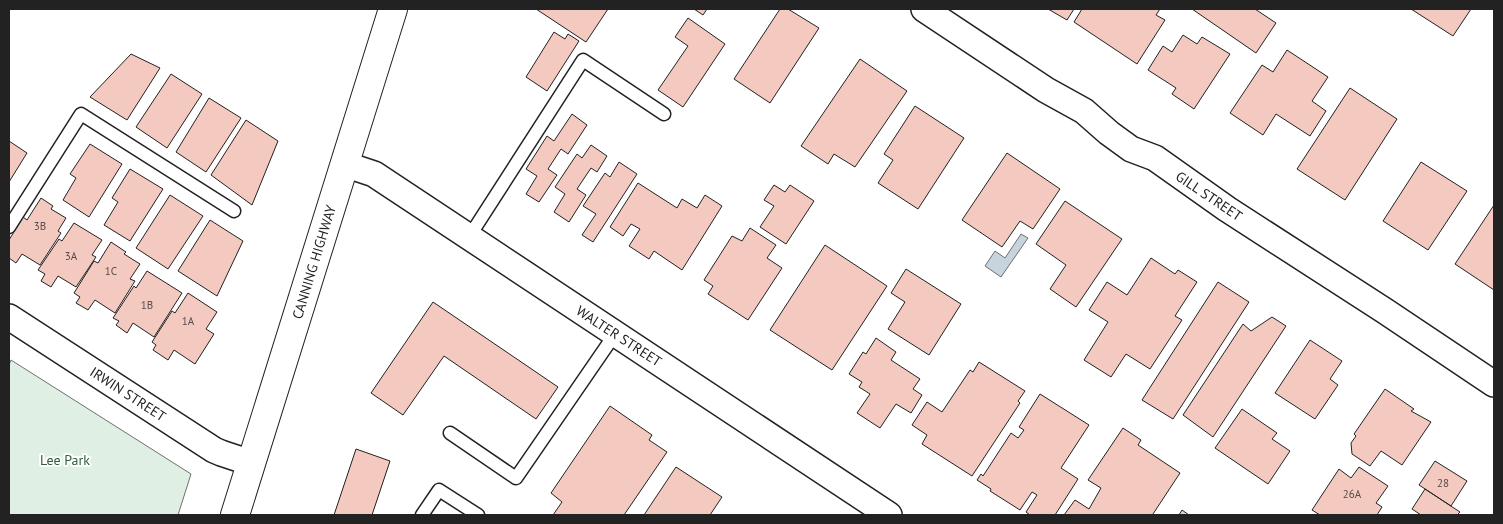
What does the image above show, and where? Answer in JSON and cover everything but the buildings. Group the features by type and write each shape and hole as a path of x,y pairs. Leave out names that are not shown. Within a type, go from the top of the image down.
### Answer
{"highway":[{"name":"CANNING HIGHWAY","path":"235,515 393,9"}],"street":[{"name":"GILL STREET","path":"924,9 1046,90 1084,111 1131,149 1155,158 1226,209 1385,311 1494,384"},
{"name":"WALTER STREET","path":"344,164 374,174 889,515"},
{"name":"IRWIN STREET","path":"9,317 214,450 252,463"}],"lane":[{"path":"468,237 583,60 664,114"},
{"path":"9,227 81,114 234,211"},
{"path":"450,433 516,478 615,334"},
{"path":"422,515 438,490 478,515"}],"green space":[{"name":"Lee Park","path":"11,360 191,474 178,515 9,515 9,365"}],"shaded area":[{"path":"1021,234 1028,238 1001,277 985,266 995,251 1005,258"}]}
